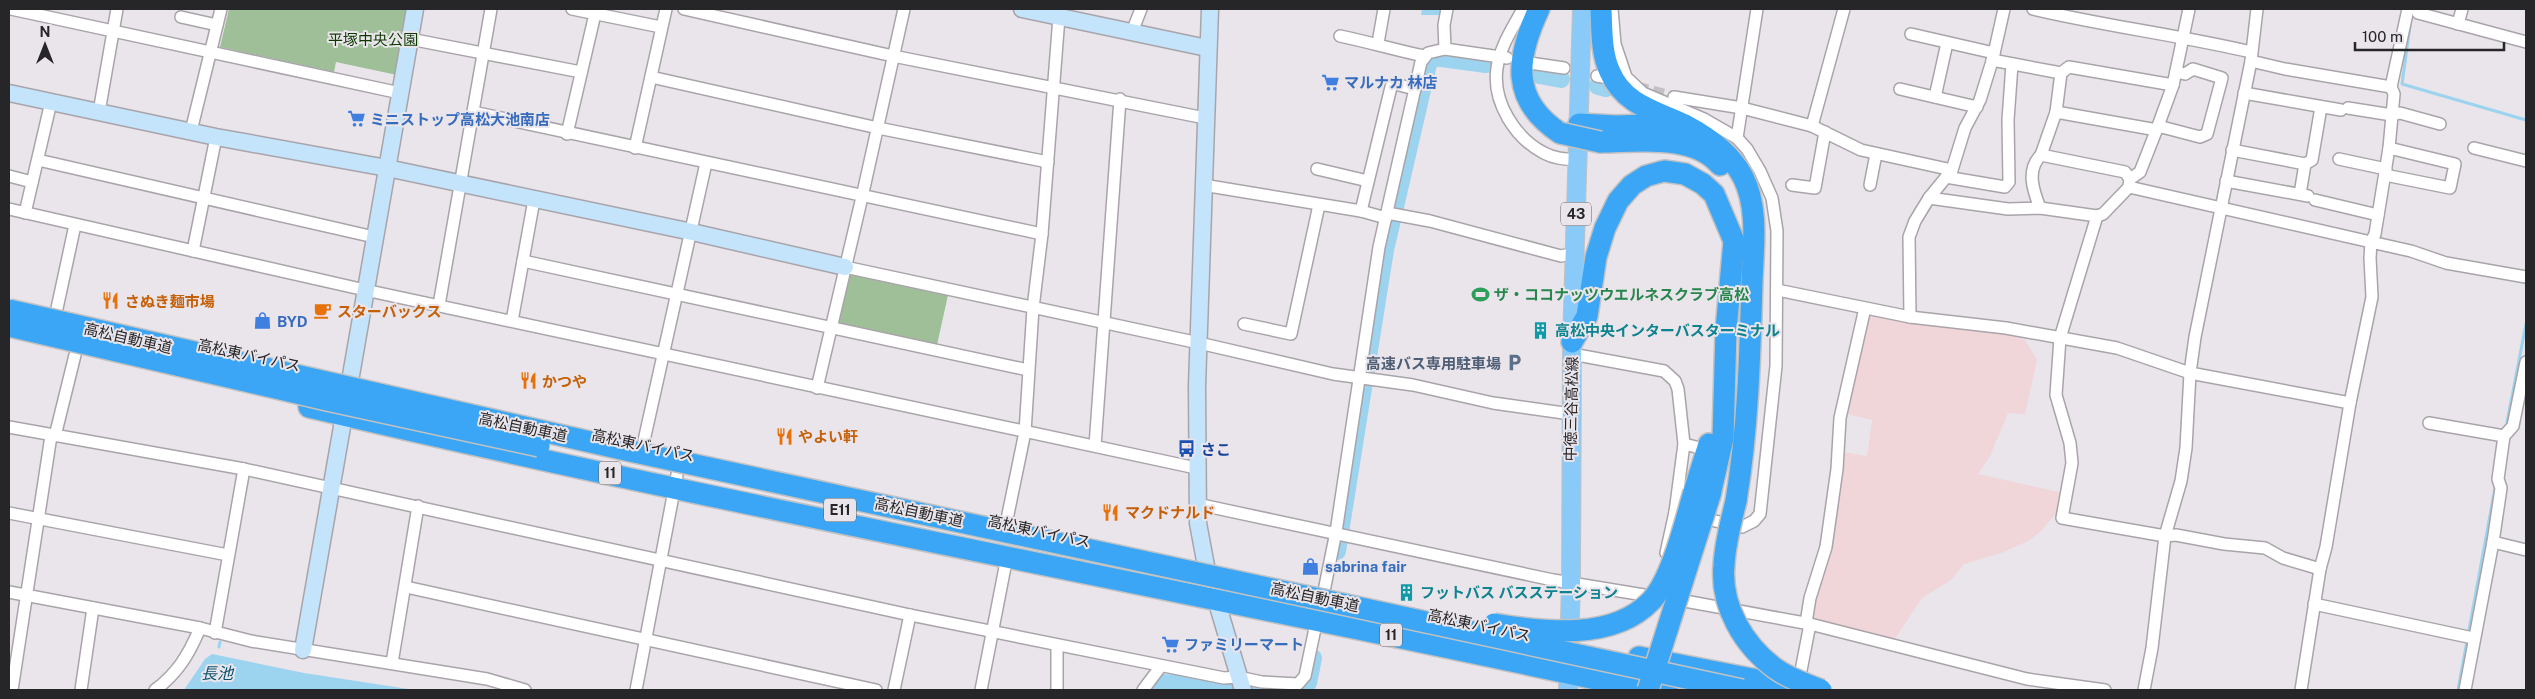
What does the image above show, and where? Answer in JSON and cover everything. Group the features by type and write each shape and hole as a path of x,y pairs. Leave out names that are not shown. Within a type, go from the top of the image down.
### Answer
{"highway":[{"path":"1539,9 1530,29 1520,69 1526,97 1535,112 1547,124 1570,128 1684,124"},
{"path":"1278,589 1515,627 1555,630 1586,629 1610,624 1637,612 1652,600 1676,552 1745,448 1751,320 1752,206 1744,178 1729,156 1712,142 1684,124 1631,100 1618,88 1609,72 1604,53 1601,9"},
{"path":"1570,128 1600,142 1664,142 1684,145 1702,152 1717,162 1730,176 1738,193 1742,214 1734,241 1726,330 1723,438 1714,496 1655,690"},
{"path":"1572,348 1587,316 1596,257 1605,228 1618,201 1632,185 1646,176 1664,171 1685,174 1714,194 1734,241"},
{"name":"高松東バイパス","path":"9,302 681,454 1569,644 1801,689"},
{"name":"高松自動車道","path":"9,310 621,449 1742,690"},
{"name":"高松自動車道","path":"9,326 356,406 1416,632 1655,690"},
{"name":"高松東バイパス","path":"9,336 342,414 674,487 1007,557 1317,619 1568,682 1655,690"},
{"path":"1714,496 1724,585 1733,618 1751,646 1777,670 1821,690"}],"main road":[{"name":"中徳三谷高松線","path":"1568,682 1571,582 1572,348 1578,160 1570,128 1582,9"}],"street":[{"path":"12,9 400,92"},
{"path":"99,112 117,9"},
{"path":"191,131 221,9"},
{"path":"303,650 342,414 415,9"},
{"path":"439,305 490,9"},
{"path":"572,9 662,27"},
{"path":"635,148 666,9"},
{"path":"684,9 893,56 1120,99 1204,118"},
{"path":"817,388 829,328 862,197 904,9"},
{"path":"1022,9 1207,48"},
{"path":"1132,32 1141,9"},
{"path":"1210,9 1204,118 1196,468 1197,504 1198,523 1206,566 1240,682"},
{"path":"1378,44 1384,9"},
{"path":"1445,49 1444,25 1446,9"},
{"path":"1523,9 1504,57 1497,68 1498,95 1506,114 1517,131 1545,154 1561,159 1578,160"},
{"path":"1612,9 1616,44 1626,76 1643,93 1704,119 1736,138 1755,163 1768,185 1777,231 1776,366 1761,456 1760,514 1748,525 1742,527 1675,512"},
{"path":"1736,138 1757,9"},
{"path":"1812,126 1844,9"},
{"path":"1910,317 1909,237 1915,221 1929,198 1949,174 1965,128 1977,107 1993,57 2004,9"},
{"path":"2033,9 2075,19 2183,36 2250,56 2284,70 2391,87"},
{"path":"1929,198 2008,209 2040,208 2098,216 2103,214 2140,172 2173,86 2189,9"},
{"path":"2144,690 2152,648 2165,536 2182,473 2189,409 2190,373 2196,327 2222,210 2244,93 2257,9"},
{"path":"2458,24 2462,9"},
{"path":"2301,690 2320,569 2326,547 2350,403 2372,296 2371,242 2375,234 2390,148 2394,94 2391,87 2413,11 2526,42"},
{"path":"567,134 595,14"},
{"path":"181,17 217,26"},
{"path":"1006,524 1025,432 1033,308 1042,234 1059,17"},
{"path":"1911,34 1947,43 2012,64 2061,73"},
{"path":"1340,36 1424,56 1435,50 1445,49 1504,57"},
{"path":"410,39 581,72"},
{"path":"1935,97 1947,43"},
{"path":"1324,592 1339,533 1390,215 1415,89 1424,56"},
{"path":"1530,63 1564,68"},
{"path":"1674,97 1742,108 1812,126 1861,150 2005,187 2009,182 2008,120 2012,64"},
{"path":"2040,208 2035,196 2032,172 2033,163 2041,155 2056,112 2061,73 2069,67 2173,86"},
{"path":"2056,112 2157,128 2200,137 2206,134 2222,78 2193,69 2185,74 2176,72"},
{"path":"651,76 878,128 1048,162"},
{"path":"1361,211 1391,87 1395,84 1415,89"},
{"path":"1900,89 1977,107"},
{"path":"9,93 216,137 387,168 692,232 1363,379 1413,386 1486,402 1571,414"},
{"path":"2244,93 2321,107 2392,115 2400,113 2440,124"},
{"path":"1094,446 1105,322 1120,99"},
{"path":"24,213 51,102"},
{"path":"2232,150 2305,164 2312,160 2321,107"},
{"path":"473,112 567,134 1042,234"},
{"path":"1792,185 1815,188 1825,132"},
{"path":"193,251 216,137"},
{"path":"2339,158 2385,172 2450,188 2455,164 2390,148"},
{"path":"2474,148 2526,161"},
{"path":"1870,185 1876,154"},
{"path":"2041,155 2125,172 2130,183 2222,210 2412,251 2446,263 2526,277"},
{"path":"38,160 204,200 374,237"},
{"path":"643,445 706,163"},
{"path":"2305,164 2308,197"},
{"path":"1317,169 1368,181"},
{"path":"9,176 32,182"},
{"path":"2226,181 2308,197 2378,214"},
{"path":"1203,185 1319,205 1430,221 1561,256 1575,253"},
{"path":"512,321 534,200"},
{"path":"1244,324 1291,334 1319,205"},
{"path":"9,209 662,355 1196,468"},
{"path":"2098,216 2060,338 2056,395 2070,443 2072,463 2062,518 2165,536 2176,534 2224,544 2265,548 2283,558 2320,569"},
{"path":"56,313 75,225"},
{"path":"523,262 1028,370"},
{"path":"1777,290 1910,317 2006,328 2117,348 2190,373 2350,403"},
{"path":"1801,689 1810,598 1826,546 1837,470 1840,418 1865,308"},
{"path":"1572,348 1664,371 1675,381 1678,389 1684,444 1675,512 1657,597"},
{"path":"12,690 12,666 28,596 53,436 76,351"},
{"path":"2465,690 2473,638 2493,542 2501,488 2498,479 2504,436 2520,420 2526,362"},
{"path":"2429,423 2504,436"},
{"path":"9,427 244,470 418,506 659,561 910,615 1240,682 1298,684 1305,676 1317,619"},
{"path":"1684,444 1696,447"},
{"path":"636,690 659,561 681,454"},
{"path":"215,632 244,470"},
{"path":"1197,504 1571,582 1808,624 2027,679 2105,690"},
{"path":"392,663 418,506"},
{"path":"9,513 228,555"},
{"path":"2493,542 2526,550"},
{"path":"981,690 1007,557"},
{"path":"406,587 876,690"},
{"path":"9,592 200,628 303,650 487,679 526,690"},
{"path":"2314,604 2473,638"},
{"path":"80,690 93,608"},
{"path":"894,690 910,615"},
{"path":"155,690 171,678 183,664 200,628"},
{"path":"1056,644 1057,690"},
{"path":"1143,690 1161,666"}],"shaded area":[{"path":"1869,314 2007,333 2025,340 2037,360 2025,414 2008,413 1990,456 1978,474 2063,493 2058,511 2041,531 2028,541 2001,553 1964,564 1951,580 1922,598 1892,643 1811,620 1842,452 1867,456 1872,420 1847,414"}],"green space":[{"name":"平塚中央公園","path":"229,9 409,9 397,75 336,62 334,72 220,47"},
{"path":"850,274 948,295 937,345 839,323"}],"water":[{"path":"1422,9 1442,9 1441,15 1421,15"},
{"name":"長池","path":"212,654 304,673 415,690 184,690 205,659"}],"waterway":[{"path":"2410,26 2402,84 2526,120"},
{"path":"1337,551 1385,250 1428,64 1434,57 1486,64"},
{"path":"1534,74 1561,79"},
{"path":"1598,86 1606,88"},
{"path":"2507,422 2526,324"},
{"path":"2458,690 2495,488"},
{"path":"219,647 220,642"},
{"path":"1149,690 1156,683 1300,689 1308,683 1313,658"}],"tunnel":[{"path":"1637,87 1674,97"}],"place":[{"name":"マルナカ 林店","path":"1330,82"},
{"name":"ミニストップ高松大池南店","path":"356,119"},
{"name":"ザ・ココナッツウエルネスクラブ高松","path":"1480,294"},
{"name":"さぬき麺市場","path":"111,301"},
{"name":"スターバックス","path":"323,311"},
{"name":"BYD","path":"263,321"},
{"name":"高松中央インターバスターミナル","path":"1541,330"},
{"name":"高速バス専用駐車場","path":"1515,363"},
{"name":"かつや","path":"528,381"},
{"name":"やよい軒","path":"784,436"},
{"name":"さこ","path":"1187,449"},
{"name":"マクドナルド","path":"1111,512"},
{"name":"sabrina fair","path":"1311,566"},
{"name":"フットバス バスステーション","path":"1406,592"},
{"name":"ファミリーマート","path":"1170,644"}]}
